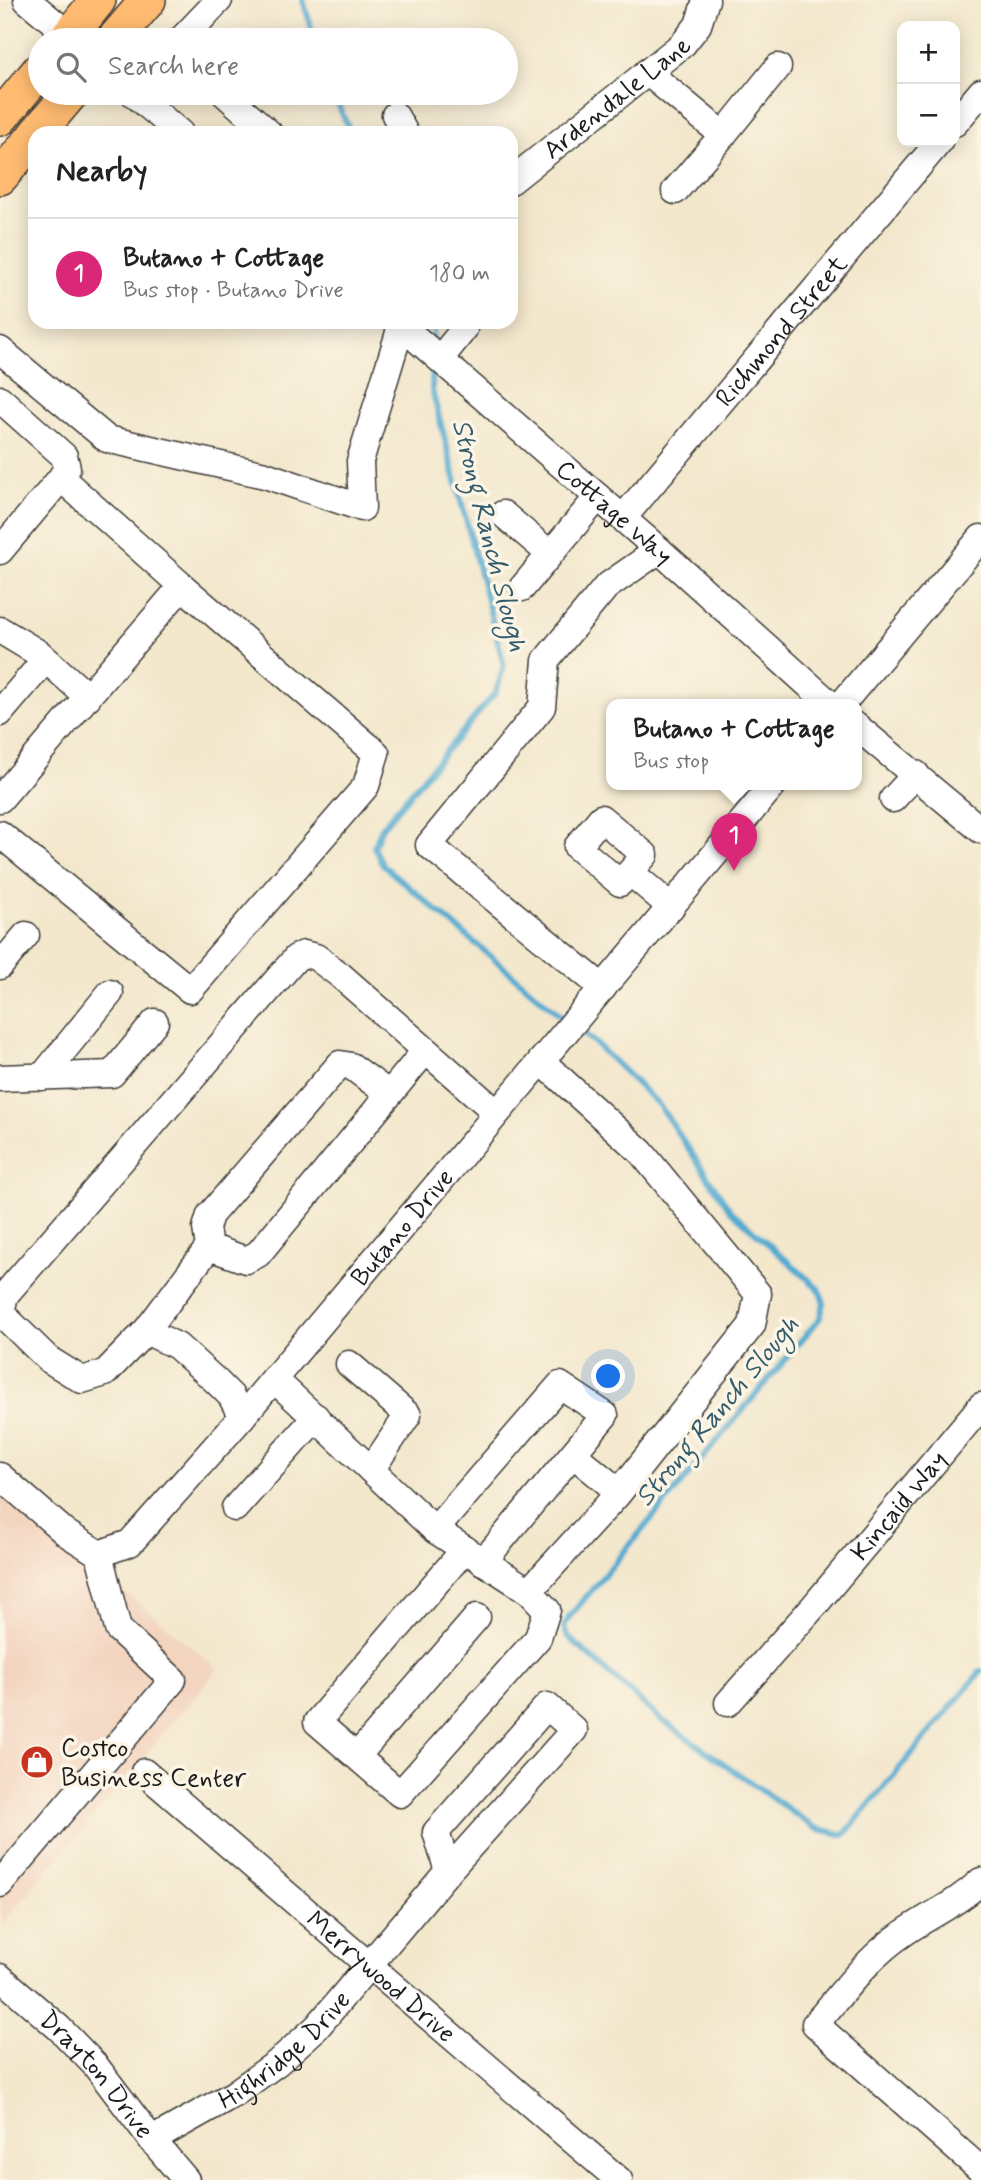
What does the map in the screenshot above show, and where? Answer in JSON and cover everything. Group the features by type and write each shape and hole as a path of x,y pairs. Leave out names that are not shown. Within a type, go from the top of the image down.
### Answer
{"main road":[{"path":"78,28 98,0"},
{"path":"124,28 148,0"},
{"path":"0,118 28,84"},
{"path":"43,126 61,105"},
{"path":"0,177 28,144"}],"street":[{"path":"27,0 58,28"},
{"path":"192,28 219,0"},
{"name":"Ardendale Lane","path":"518,175 683,44 698,25 705,0"},
{"path":"675,191 778,67"},
{"path":"647,72 723,135"},
{"path":"960,117 981,92"},
{"path":"147,105 172,126"},
{"path":"238,105 261,126"},
{"name":"Richmond Street","path":"623,519 935,147"},
{"path":"0,349 107,439 265,475 362,508 360,461 403,329"},
{"name":"Cottage Way","path":"404,329 659,550 824,699"},
{"path":"440,359 464,329"},
{"path":"0,399 65,456 67,468 0,551"},
{"path":"0,834 190,990 366,786 376,753 61,478"},
{"path":"522,588 598,497"},
{"path":"503,514 550,554"},
{"path":"846,699 981,538"},
{"path":"603,988 429,845 542,706 547,660 606,587 659,550"},
{"path":"0,799 183,586"},
{"path":"0,630 46,660 88,697"},
{"path":"0,713 46,660"},
{"path":"862,731 981,830"},
{"path":"893,799 916,774"},
{"name":"Butano Drive","path":"99,1554 130,1543 242,1417 603,988 668,921 770,790"},
{"path":"630,872 668,921"},
{"path":"0,966 26,935"},
{"path":"389,1094 351,1066 340,1064 210,1215 206,1228 209,1247 146,1331 105,1373 82,1380 48,1359 1,1313 5,1296 296,958 304,954 316,957 332,969 497,1113"},
{"path":"42,1077 110,993"},
{"path":"0,1078 112,1074 155,1022"},
{"path":"209,1247 246,1260 258,1254 425,1051"},
{"path":"529,1591 619,1492 752,1325 758,1294 641,1152 541,1062"},
{"path":"146,1331 167,1356 184,1362 217,1402 242,1417"},
{"path":"349,1364 408,1415 371,1469"},
{"path":"274,1379 435,1530 474,1555 529,1591 547,1610 538,1637 400,1794 317,1722 474,1555 573,1454 605,1415 560,1385 435,1530"},
{"name":"Kincaid Way","path":"728,1703 814,1606 981,1406"},
{"path":"235,1508 316,1417"},
{"path":"573,1454 619,1492"},
{"path":"0,1476 66,1533 99,1554 118,1629 173,1680 0,1884"},
{"path":"357,1756 477,1617"},
{"name":"Highridge Drive","path":"152,2140 234,2094 277,2063 317,2027 448,1871 574,1730 547,1706 436,1832 448,1871"},
{"name":"Merrywood Drive","path":"144,1772 619,2180"},
{"path":"981,1881 952,1904 899,1936 874,1957 815,2024 981,2169"},
{"name":"Drayton Drive","path":"0,1977 59,2028 95,2065 186,2180"}],"shaded area":[{"path":"0,1488 218,1669 0,1927"}],"waterway":[{"name":"Strong Ranch Slough","path":"303,0 311,28"},
{"name":"Strong Ranch Slough","path":"338,105 348,126"},
{"name":"Strong Ranch Slough","path":"433,345 434,329"},
{"name":"Strong Ranch Slough","path":"433,362 432,390 504,665 496,692 382,827 374,847 383,865 566,1020"},
{"name":"Strong Ranch Slough","path":"577,1029 659,1105 730,1210 819,1289 824,1303 820,1318 570,1616 564,1626 567,1636 659,1718 815,1828 844,1835 981,1671"}],"place":[{"name":"Butano + Cottage","path":"734,871"},
{"name":"Costco Business Center","path":"37,1762"}]}
